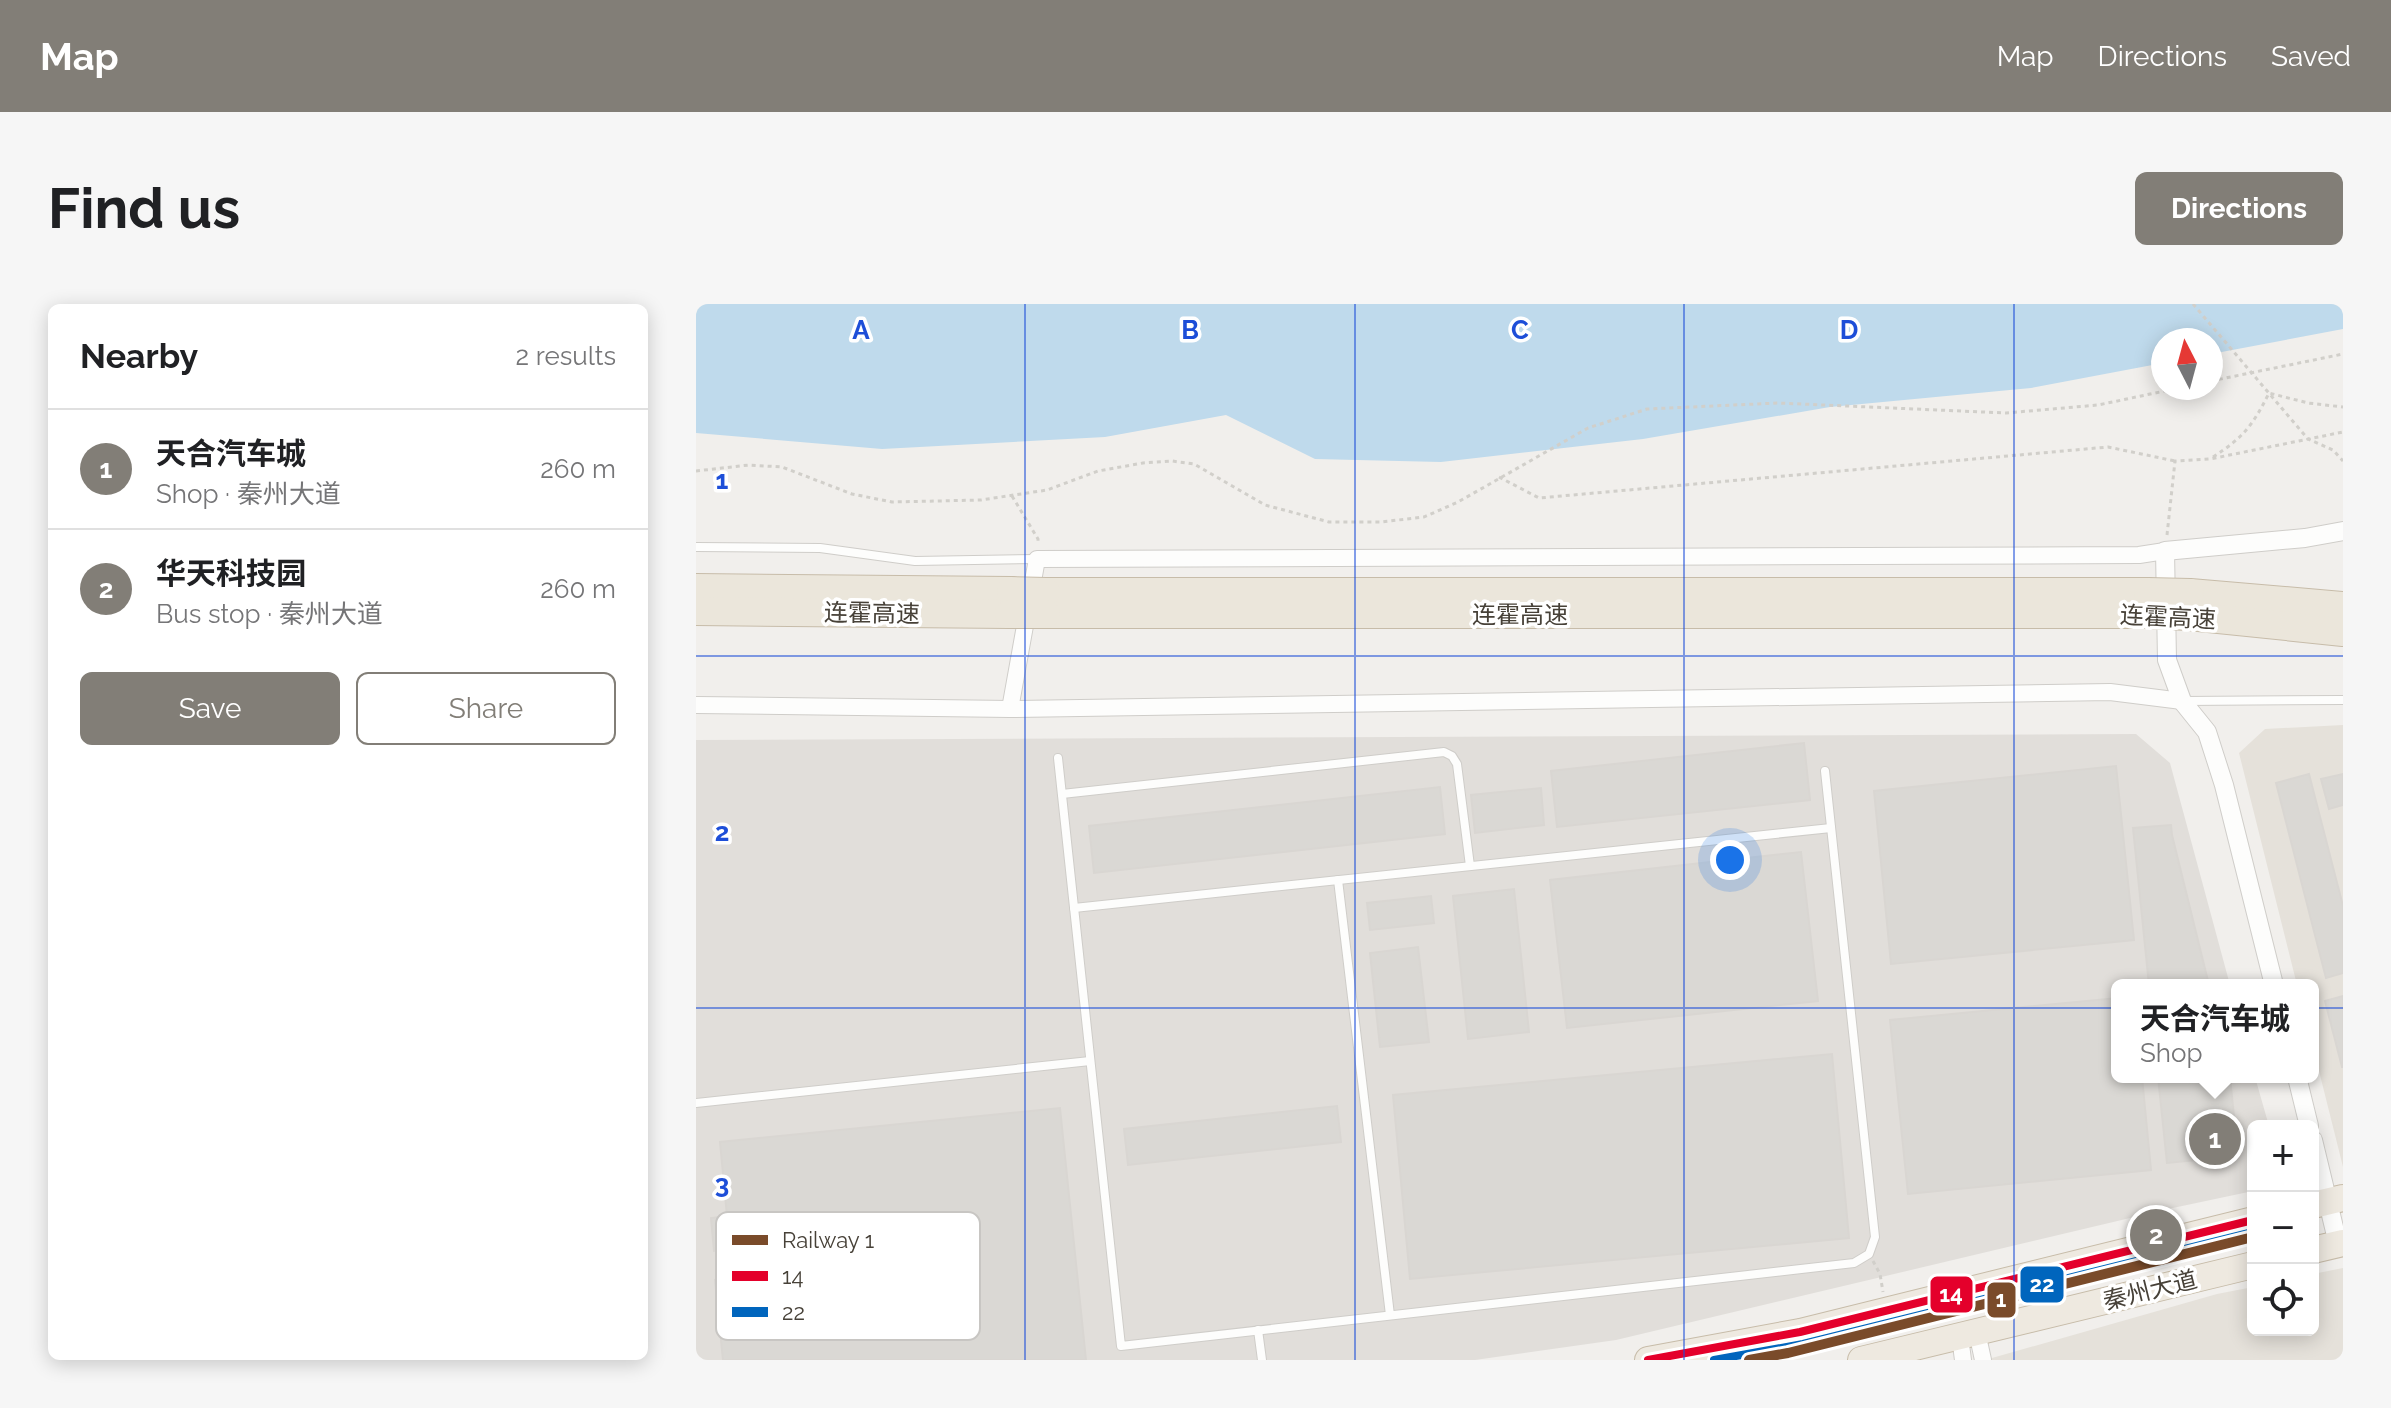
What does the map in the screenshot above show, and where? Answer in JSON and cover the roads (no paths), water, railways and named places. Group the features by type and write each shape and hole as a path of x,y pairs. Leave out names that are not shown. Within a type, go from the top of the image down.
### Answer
{"highway":[{"name":"连霍高速","path":"696,588 1010,603"},
{"name":"连霍高速","path":"696,611 1010,603 2147,603 2343,606"},
{"name":"连霍高速","path":"2189,604 2343,632"},
{"name":"秦州大道","path":"1648,1360 1800,1332 2247,1221"},
{"name":"秦州大道","path":"1861,1360 1967,1343 2247,1267"}],"street":[{"path":"1010,709 1037,559 2123,556 2305,538 2343,531"},
{"path":"2165,551 2167,660 2182,701 2207,732 2224,785 2272,979"},
{"path":"696,705 1010,709 2110,692 2182,701"},
{"path":"2298,1083 2308,1120"},
{"path":"2319,1165 2328,1202 2331,1245"},
{"path":"1967,1343 1983,1360"}],"lane":[{"path":"696,547 820,548 915,561 1037,559"},
{"path":"2182,701 2343,700"},
{"path":"1062,794 1444,752 1452,756 1457,764 1470,866"},
{"path":"1058,758 1121,1346 1854,1263 1869,1254 1875,1237 1825,771"},
{"path":"1074,908 1831,828"},
{"path":"1338,880 1390,1315"},
{"path":"696,1103 1090,1061"},
{"path":"1258,1330 1262,1360"}],"water":[{"path":"696,304 2343,304 2343,329 2223,352 2223,328 2151,328 2151,365 2031,388 1830,407 1643,439 1441,462 1315,459 1226,415 1105,437 882,449 696,433"}],"rail line":[{"name":"1","path":"1749,1360 1788,1353 2247,1238"}],"place":[{"name":"天合汽车城","path":"2215,1139"},
{"name":"华天科技园","path":"2156,1235"}]}
